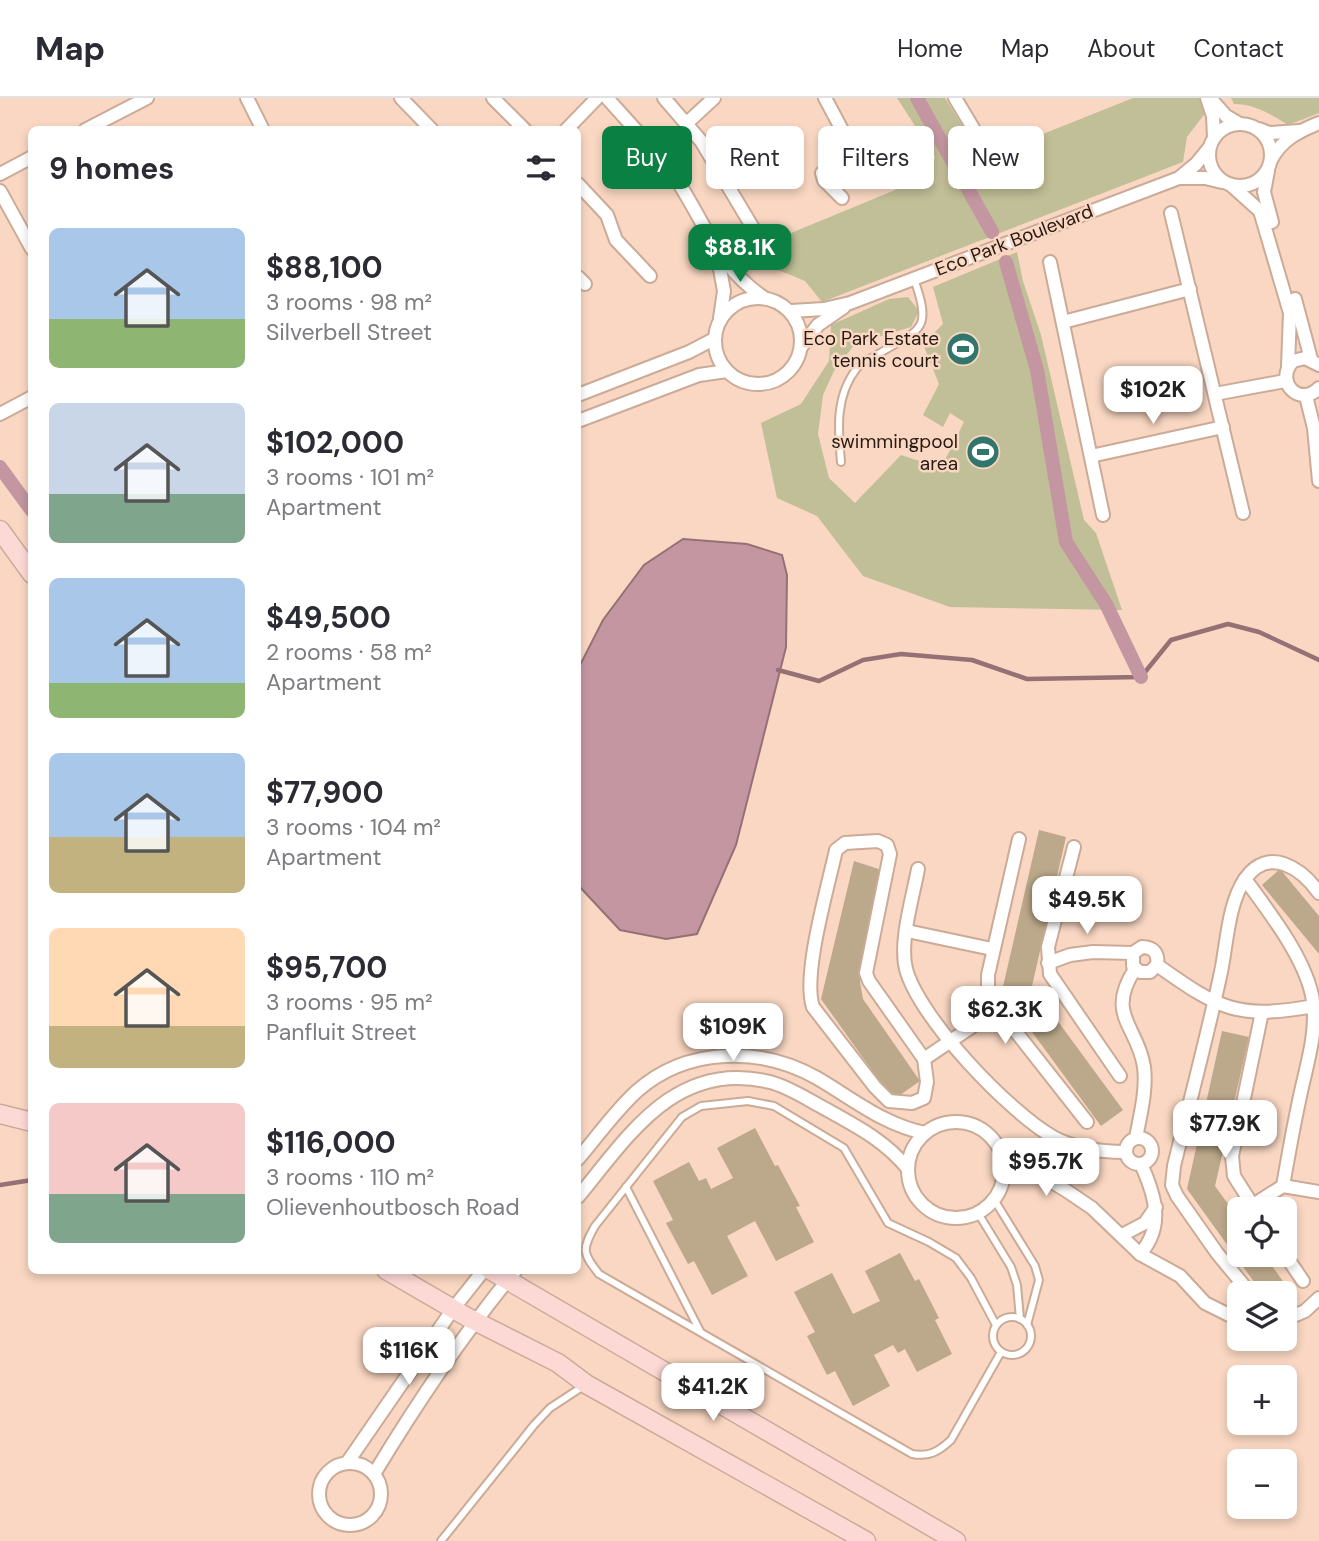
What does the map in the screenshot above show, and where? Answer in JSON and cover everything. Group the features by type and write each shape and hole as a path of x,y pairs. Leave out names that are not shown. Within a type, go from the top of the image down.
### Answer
{"main road":[{"path":"0,530 28,568"},
{"path":"0,1114 28,1121"},
{"path":"393,1274 475,1321 558,1363 586,1384 866,1541"},
{"path":"512,1276 956,1541"}],"street":[{"path":"93,126 146,98"},
{"path":"247,98 261,126"},
{"path":"401,98 428,126"},
{"path":"493,98 521,126"},
{"path":"570,126 597,98"},
{"path":"607,98 644,138 679,184 716,250 740,279 764,297 778,302 791,312 798,322 802,347 790,372 779,380 751,384 738,380 720,362 714,339 724,291 716,250"},
{"path":"664,98 711,155 756,233"},
{"path":"687,123 714,98"},
{"path":"825,98 849,143 822,173 824,180 842,198"},
{"path":"955,98 972,126"},
{"path":"1208,98 1226,116 1238,123 1249,124 1269,132 1299,131 1319,124"},
{"path":"1208,98 1213,116 1212,168 1260,211 1290,313 1285,382 1293,392 1306,396 1319,388"},
{"path":"110,117 114,126"},
{"path":"1211,142 1220,130 1238,123"},
{"path":"1259,129 1267,138 1271,149 1264,192 1315,362"},
{"path":"1229,184 1242,186 1261,179 1276,151 1299,131"},
{"name":"Eco Park Boulevard","path":"791,312 850,303 1179,177 1196,164 1211,142"},
{"path":"0,174 28,159"},
{"name":"Eco Park Boulevard","path":"1179,177 1205,178 1229,184"},
{"path":"581,187 607,215 616,240 650,276"},
{"path":"0,191 28,241"},
{"path":"1171,212 1243,513"},
{"path":"1050,262 1104,515"},
{"path":"1063,322 1190,289"},
{"path":"720,319 738,301 764,297"},
{"name":"Eco Park Boulevard","path":"802,347 818,325 850,303"},
{"path":"581,394 690,352 714,339"},
{"path":"1288,366 1299,358 1315,362"},
{"path":"581,420 699,375 727,371"},
{"path":"1215,394 1285,382"},
{"path":"1306,396 1314,428 1319,481"},
{"path":"0,414 28,399"},
{"path":"1091,456 1223,427"},
{"path":"1019,839 992,949 988,988 998,1009 1087,1122"},
{"path":"878,841 883,842 889,849 866,973 924,1059 927,1082 924,1098 912,1103 888,1101 813,1007 809,995 809,981 836,850 841,844 878,841"},
{"path":"1074,847 1048,947 1048,963 1054,982 1121,1076"},
{"path":"1241,1281 1183,1206 1172,1185 1174,1166 1235,902 1245,879 1259,867 1279,862 1297,869 1319,893"},
{"path":"918,869 904,952 910,979 950,1041 1009,1104 1054,1137 1081,1147 1126,1152"},
{"path":"1245,879 1301,966 1312,992 1314,1006 1314,1035 1283,1186 1268,1197"},
{"path":"907,931 992,949"},
{"path":"1048,963 1081,953 1133,953 1142,947 1153,949 1158,959 1157,964 1154,969 1145,973 1135,970 1131,962 1133,953"},
{"path":"1157,964 1213,1003 1232,1010 1283,1012 1314,1006"},
{"path":"1135,970 1123,992 1123,1004 1124,1017 1143,1067 1144,1082 1136,1138"},
{"path":"924,1059 998,1009"},
{"path":"1248,1197 1234,1175 1231,1156 1262,1012"},
{"path":"581,1156 637,1091 676,1067 693,1060 717,1056 769,1059 797,1069 815,1077 886,1121 925,1133"},
{"path":"581,1194 656,1107 688,1088 725,1079 754,1080 788,1088 882,1142 908,1169"},
{"path":"955,1122 970,1124 985,1131 996,1142 1003,1156 1005,1172 1002,1187 995,1200 970,1217 955,1219 940,1216 927,1209 916,1198 908,1169 916,1143 925,1133 939,1125 955,1122"},
{"path":"1140,1254 1155,1229 1156,1207 1141,1164 1131,1161 1126,1152 1128,1143 1136,1138 1146,1140 1151,1149 1149,1158 1141,1164"},
{"path":"1005,1172 1042,1176 1092,1208 1140,1254 1180,1276 1205,1303 1227,1314"},
{"path":"1283,1186 1319,1192"},
{"path":"1122,1235 1145,1223 1156,1207"},
{"path":"1294,1267 1303,1281"},
{"path":"347,1464 366,1468 374,1474 381,1493 376,1513 359,1524 339,1523 330,1518 324,1510 320,1490 329,1472 347,1464 453,1309 481,1274"},
{"path":"374,1474 408,1418 475,1321 512,1276"},
{"path":"1297,1314 1319,1298"}],"lane":[{"path":"841,462 841,400 851,380 864,362 913,333 922,321 923,304 914,279"},
{"path":"995,1200 1035,1266 1039,1280 1027,1325 1031,1338 1026,1350 1014,1355 1001,1352 993,1339 996,1325 971,1278 956,1258 888,1223 844,1148 774,1107 748,1101 701,1106 682,1117 595,1226 586,1242 585,1253 599,1274 912,1454 925,1456 940,1450 950,1440 1001,1352"},
{"path":"625,1187 701,1332"},
{"path":"978,1213 1011,1267 1017,1284 1020,1319"},
{"path":"996,1325 1010,1317 1020,1319 1027,1325"},
{"path":"441,1541 534,1425 550,1408 586,1384"}],"shaded area":[{"path":"897,98 945,98 963,126 948,126 948,189 1044,189 1044,134 1133,98 1199,98 1206,112 1187,137 1183,162 822,302 805,281 740,254 898,189 934,189 934,126 915,126"},
{"path":"1231,98 1319,98 1319,113 1288,125 1256,108 1234,104"},
{"path":"1017,252 1023,281 1041,335 1084,520 1096,533 1122,610 950,607 863,576 817,516 777,498 761,423 801,404 829,361 831,325 889,299 908,297 919,311 911,327 855,344 834,371 823,395 818,434 829,478 855,503 901,455 941,468 964,422 950,413 943,427 923,415 939,384 923,344 943,324 933,287"},
{"path":"683,539 747,544 782,555 787,575 786,647 736,845 697,934 666,939 620,930 581,888 581,663 603,620 644,565"}],"building":[{"path":"1039,830 1066,837 1032,986 1123,1110 1101,1126 1002,991"},
{"path":"854,861 885,871 860,982 863,999 920,1081 893,1100 821,999"},
{"path":"1280,869 1319,916 1319,954 1262,885"},
{"path":"1222,1031 1249,1037 1215,1186 1227,1202 1227,1244 1187,1189"},
{"path":"755,1128 800,1206 796,1207 814,1242 776,1261 755,1221 727,1236 748,1276 712,1295 694,1261 688,1264 666,1223 673,1220 653,1181 689,1162 699,1181 706,1178 711,1189 733,1178 717,1148"},
{"path":"900,1253 915,1281 919,1279 939,1318 935,1320 952,1354 917,1372 905,1349 898,1353 893,1345 874,1355 890,1386 853,1406 835,1371 827,1375 807,1336 815,1332 794,1292 832,1273 853,1314 880,1301 865,1271"},
{"path":"1243,1267 1273,1267 1283,1281 1253,1281"}],"waterway":[{"path":"917,98 992,232"},
{"path":"1006,262 1037,370 1066,542 1106,604 1141,677"},
{"path":"0,467 28,506"},
{"path":"778,670 819,681 863,660 901,654 972,660 1027,679 1141,677 1171,640 1228,624 1259,632 1319,660"},
{"path":"0,1185 28,1181"}],"place":[{"name":"Eco Park Estate tennis court","path":"963,349"},
{"name":"swimmingpool area","path":"983,452"}]}
